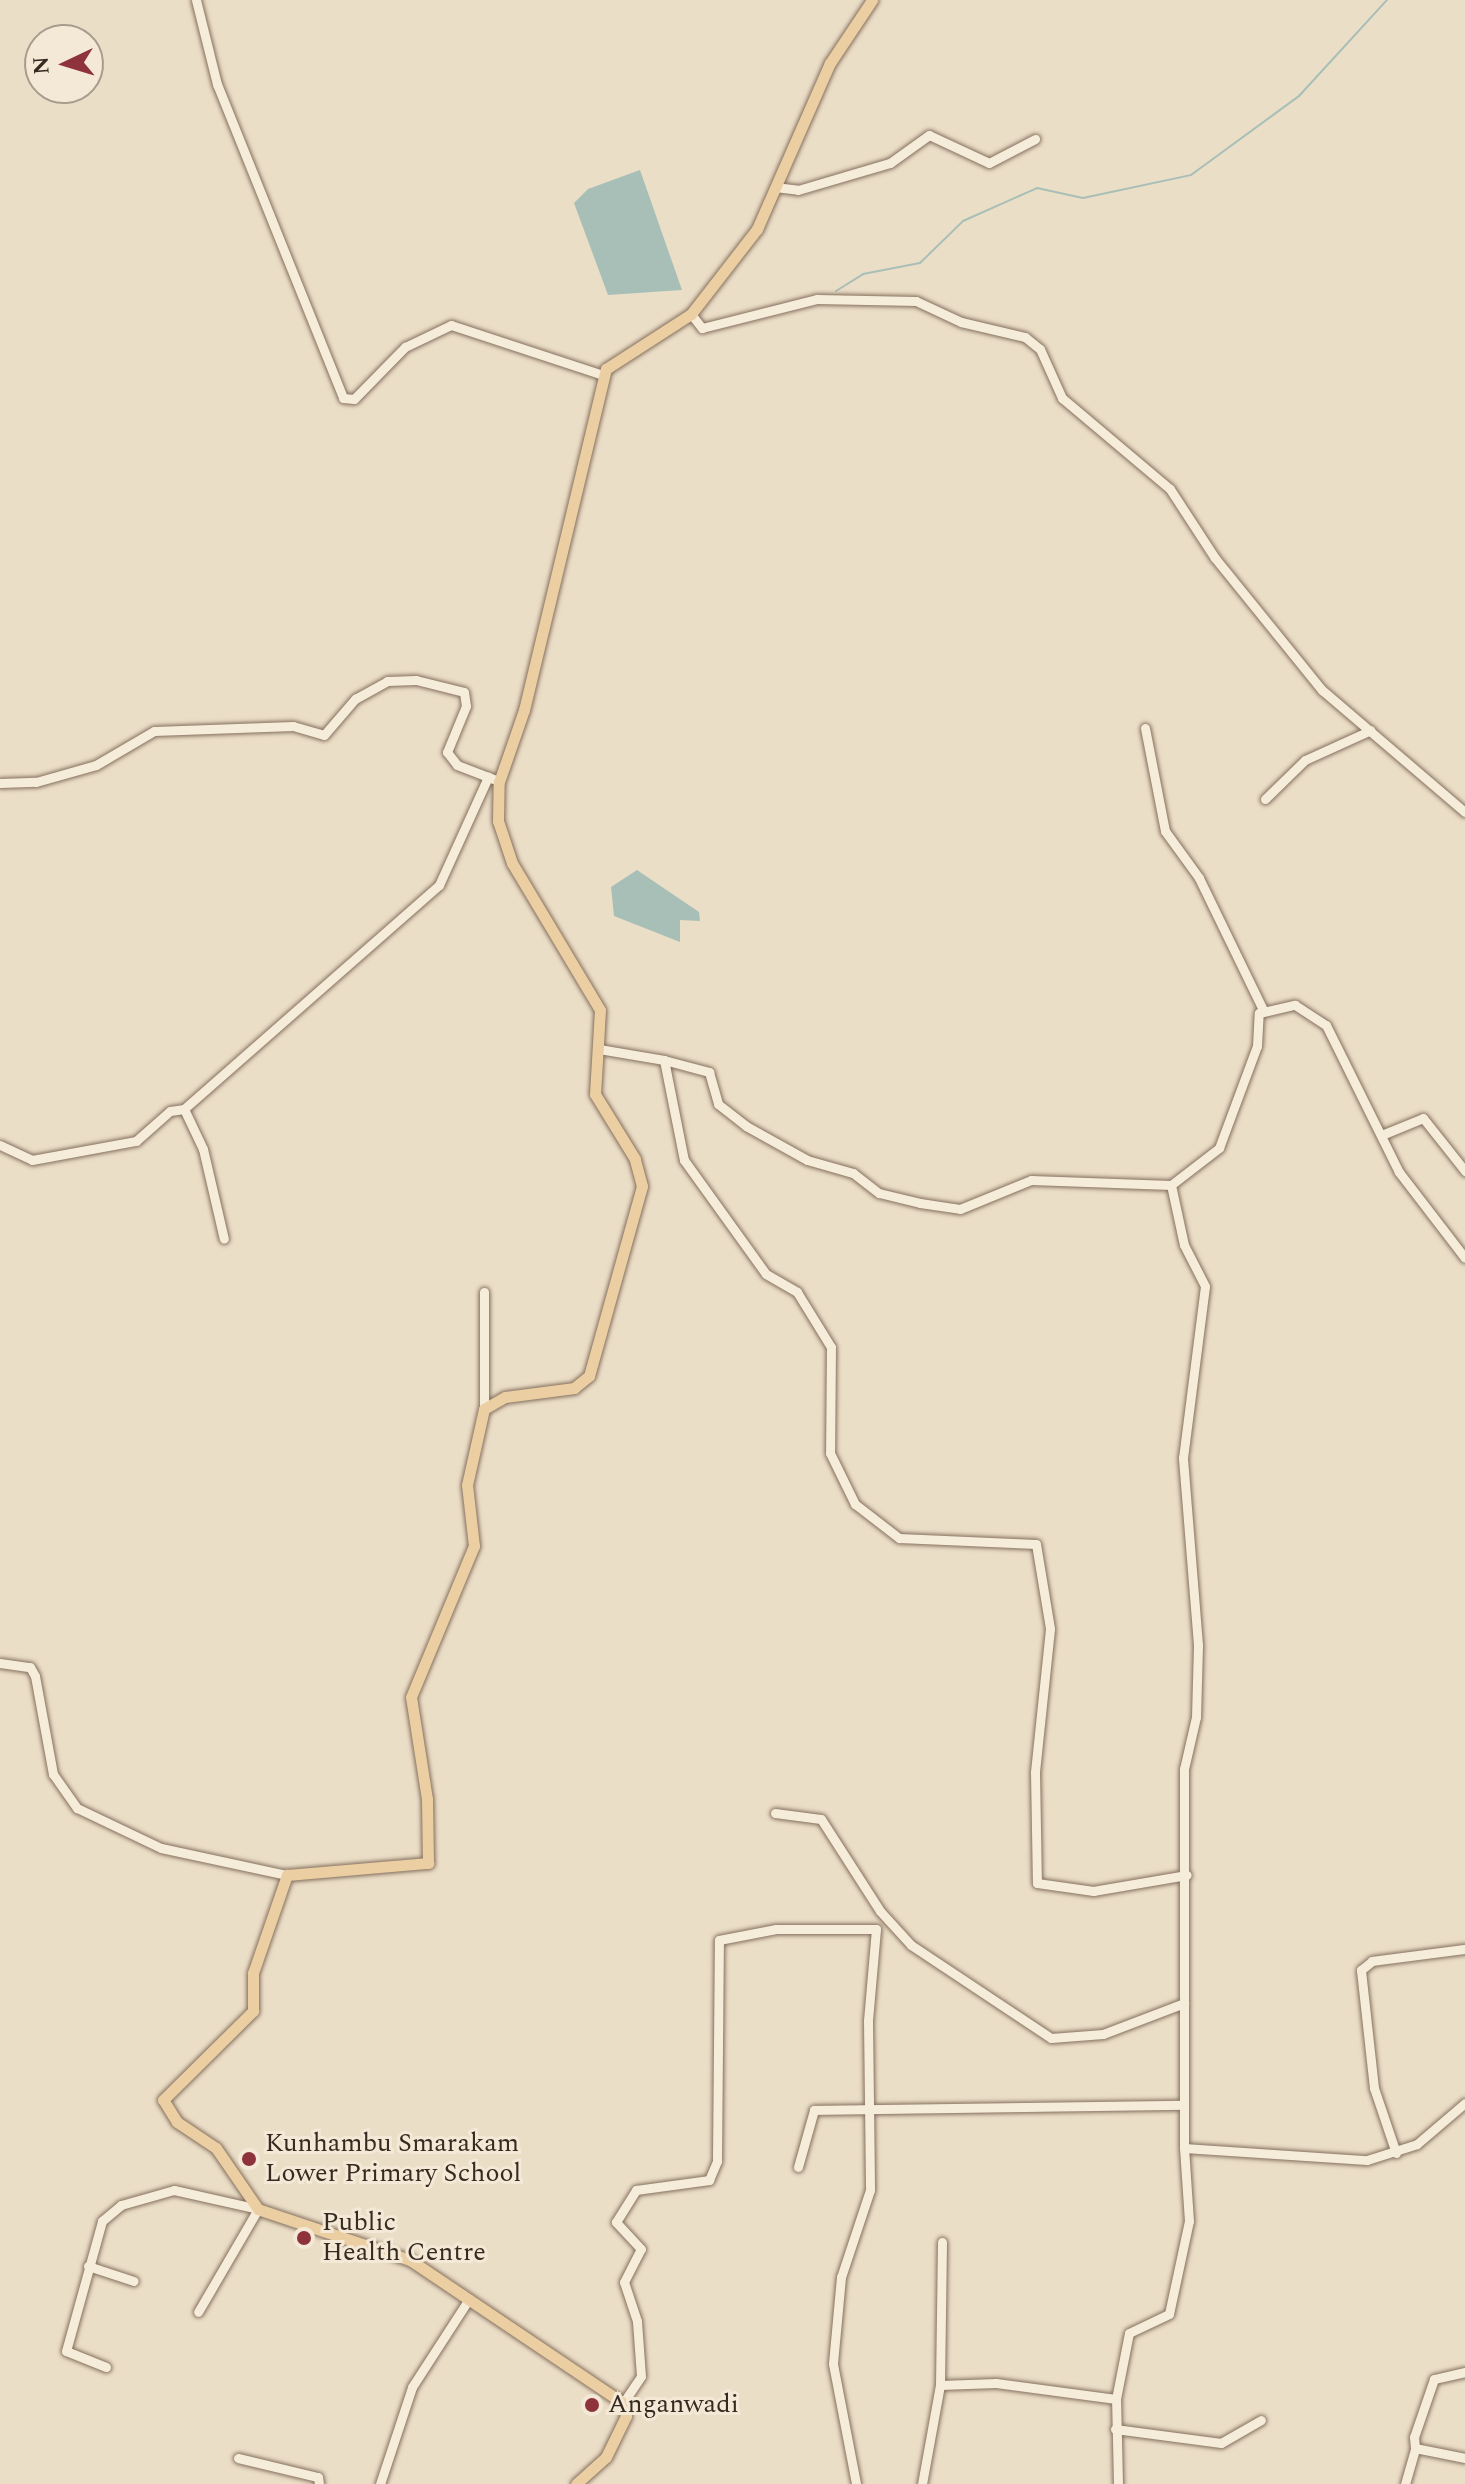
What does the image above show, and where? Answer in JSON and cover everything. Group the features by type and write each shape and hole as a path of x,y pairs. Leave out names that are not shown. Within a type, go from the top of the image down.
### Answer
{"main road":[{"path":"576,2484 609,2452 626,2416 623,2403 469,2299 391,2251 258,2209 216,2148 177,2122 163,2100 253,2011 253,1973 287,1875 428,1863 427,1799 411,1697 474,1546 467,1485 484,1409 505,1397 574,1388 595,1367 642,1186 635,1159 595,1094 599,1049 595,1000 512,863 498,821 494,780 524,710 603,375 623,352 691,314 757,229 830,63 872,0"}],"street":[{"path":"196,0 217,84 343,398 354,399 405,347 451,325 603,375"},
{"path":"775,187 798,190 890,163 929,135 989,163 1035,139"},
{"path":"691,314 702,328 817,299 916,301 961,322 1025,337 1040,349 1062,398 1147,463 1322,690 1465,812"},
{"path":"0,783 36,782 96,765 154,731 293,726 324,735 355,699 387,681 416,680 464,692 466,706 447,752 494,780 439,885 184,1109 170,1111 136,1141 32,1160 0,1145"},
{"path":"599,1049 664,1060 709,1072 718,1104 746,1126 907,1200 960,1209 1031,1180 1171,1185 1219,1148 1263,1010 1199,878 1165,831 1145,728"},
{"path":"1265,799 1305,760 1371,730"},
{"path":"1263,1010 1295,1005 1326,1025 1384,1134 1399,1172 1465,1258"},
{"path":"664,1060 684,1160 766,1274 797,1292 831,1347 830,1453 855,1504 899,1538 1036,1544 1050,1629 1037,1744 1037,1883 1093,1891 1187,1875"},
{"path":"184,1109 203,1149 224,1239"},
{"path":"1384,1134 1423,1118 1465,1171"},
{"path":"1118,2484 1116,2399 1133,2326 1169,2314 1189,2221 1181,2105 1187,1875 1184,1769 1196,1717 1198,1645 1183,1458 1205,1286 1184,1245 1171,1185"},
{"path":"484,1292 484,1409"},
{"path":"0,1663 30,1667 35,1676 53,1774 77,1808 161,1848 200,1850 287,1875"},
{"path":"775,1813 821,1819 896,1928 943,1968 1051,2038 1103,2034 1184,2003"},
{"path":"623,2403 641,2376 637,2321 624,2282 641,2249 616,2222 636,2190 709,2180 717,2161 719,1940 733,1932 896,1928"},
{"path":"856,2484 833,2364 841,2277 870,2190 876,1929"},
{"path":"1396,2153 1374,2088 1361,1970 1372,1961 1465,1949"},
{"path":"798,2167 814,2110 1181,2105"},
{"path":"1184,2148 1311,2160 1396,2153 1440,2129 1465,2105"},
{"path":"106,2367 66,2351 102,2221 145,2194 174,2190 258,2209 198,2312"},
{"path":"922,2484 940,2385 942,2242"},
{"path":"88,2266 134,2281"},
{"path":"380,2484 412,2387 469,2299"},
{"path":"1405,2484 1434,2379 1465,2372"},
{"path":"940,2385 1023,2385 1116,2399"},
{"path":"1115,2429 1221,2443 1261,2420"},
{"path":"1415,2448 1465,2458"},
{"path":"238,2458 318,2477 319,2484"}],"water":[{"path":"640,170 682,290 608,295 574,203 588,189"},
{"path":"637,870 699,912 700,921 680,920 680,942 614,916 611,887"}],"waterway":[{"path":"836,291 863,274 920,263 963,221 1037,188 1083,198 1191,175 1299,96 1387,0"}],"place":[{"name":"Kunhambu Smarakam Lower Primary School","path":"249,2159"},
{"name":"Public Health Centre","path":"304,2238"},
{"name":"Anganwadi","path":"592,2405"}]}
